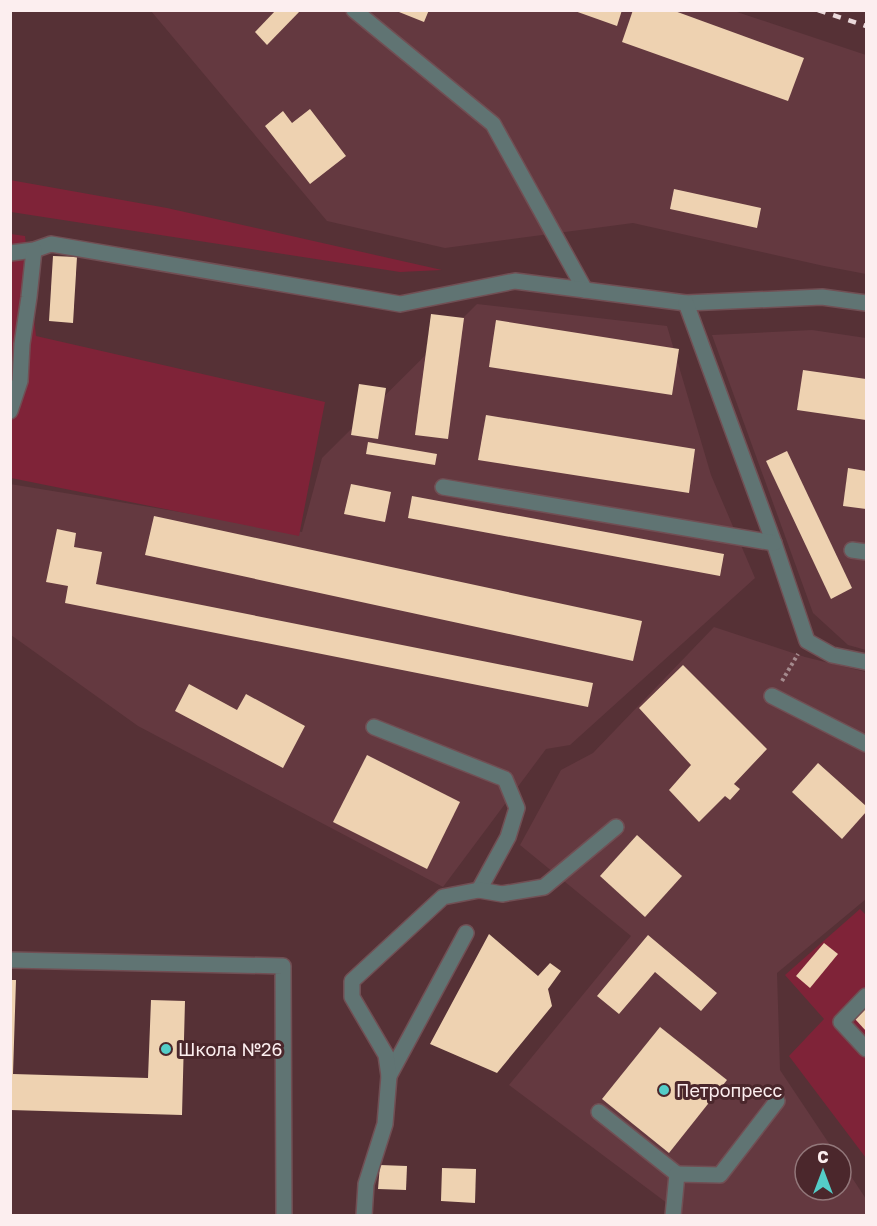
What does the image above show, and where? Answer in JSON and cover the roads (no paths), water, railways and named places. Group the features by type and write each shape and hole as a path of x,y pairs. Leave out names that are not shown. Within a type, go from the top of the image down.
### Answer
{"lane":[{"path":"354,10 493,124 585,290"},
{"path":"10,253 34,250 51,244 399,304 514,281 686,303 822,297 867,303"},
{"path":"10,411 20,381 22,344 34,250"},
{"path":"686,303 774,543 807,641 832,655 867,662"},
{"path":"443,487 774,543"},
{"path":"772,696 867,744"},
{"path":"374,727 505,779 517,808 508,837 479,890"},
{"path":"364,1215 366,1184 384,1124 389,1076 386,1055 352,998 352,981 443,897 479,890 502,894 544,887 616,827"},
{"path":"389,1076 466,933"},
{"path":"10,960 283,966 284,1215"},
{"path":"867,996 841,1022 867,1049"},
{"path":"598,1112 677,1174 720,1175 777,1101"},
{"path":"674,1215 677,1174"}],"railway":[{"path":"818,10 866,26"}],"place":[{"name":"Школа №26","path":"166,1049"},
{"name":"Петропресс","path":"664,1090"}]}
